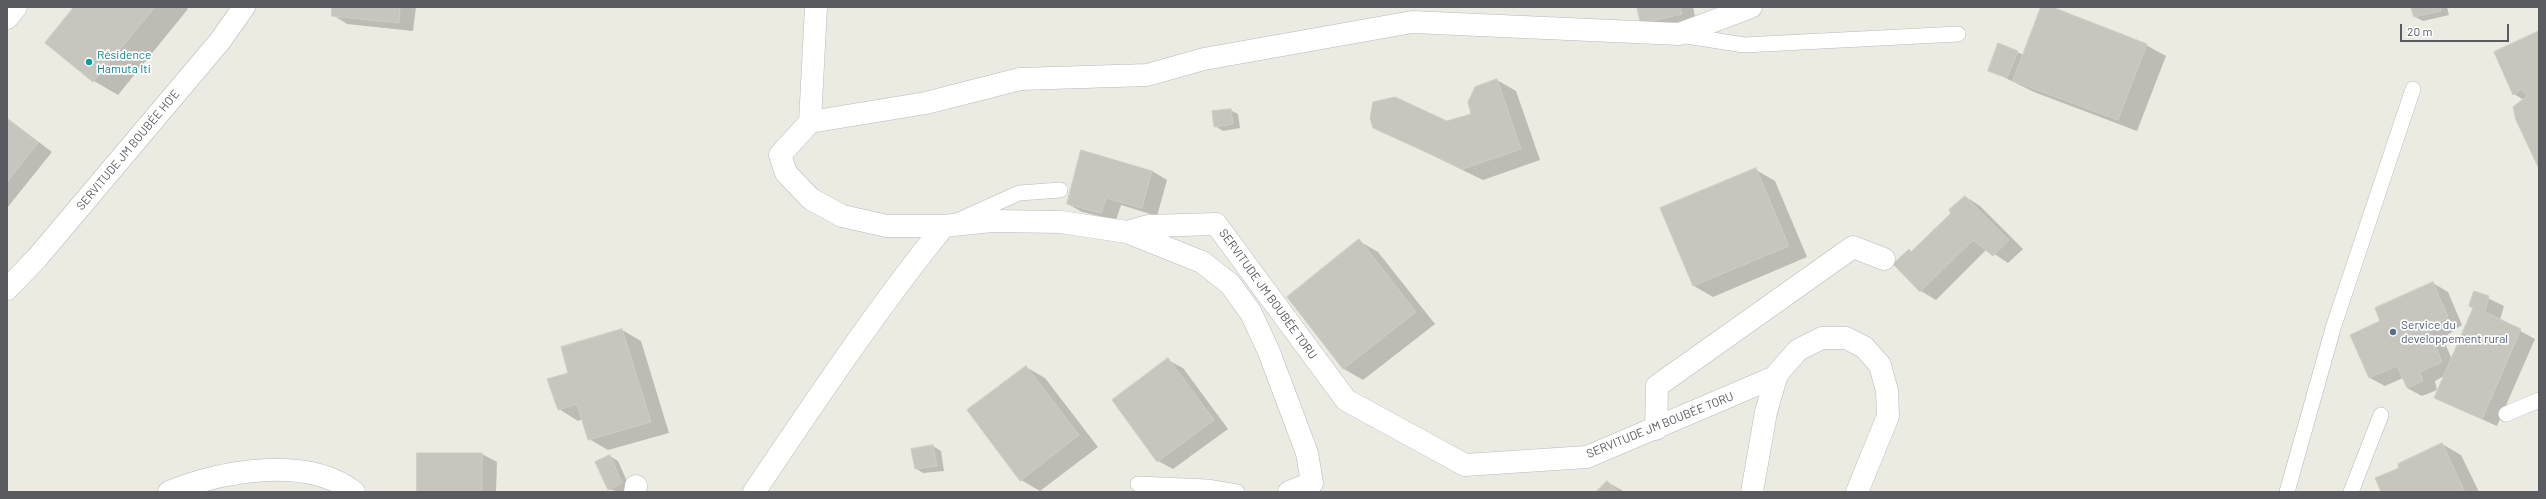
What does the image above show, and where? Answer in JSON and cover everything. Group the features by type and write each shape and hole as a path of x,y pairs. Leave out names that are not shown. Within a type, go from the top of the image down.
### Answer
{"street":[{"path":"7,18 16,7"},
{"name":"SERVITUDE JM BOUBÉE HO'E","path":"7,289 37,258 220,41 244,7"},
{"path":"816,7 810,122 926,103 1020,79 1147,75 1204,59 1412,22 1679,34 1751,7"},
{"name":"SERVITUDE JM BOUBÉE TORU","path":"810,122 780,155 786,173 811,199 842,216 887,226 944,226 992,221 1061,222 1127,232 1148,226 1216,224 1346,400 1465,464 1587,457 1656,429 1776,376"},
{"path":"754,492 857,340 910,267 944,226"},
{"path":"1127,232 1202,262 1230,284 1251,314 1269,352 1307,453 1312,483 1289,492"},
{"path":"1656,429 1657,386 1853,247 1884,258"},
{"path":"1752,492 1766,412 1776,376 1798,350 1822,338 1846,338 1864,347 1880,365 1887,391 1888,416 1857,492"},
{"path":"169,492 193,482 265,470 305,470 341,482 354,492"}],"lane":[{"path":"1679,34 1744,45 1958,34"},
{"path":"2287,492 2334,326 2414,89"},
{"path":"944,226 1019,193 1060,190"},
{"path":"2506,414 2539,400"},
{"path":"2351,492 2381,416"},
{"path":"1138,484 1207,487 1237,492"}],"building":[{"name":"Résidence Hamuta Iti","path":"74,7 155,7 93,82 45,43"},
{"path":"332,7 400,7 399,23 332,16"},
{"path":"1637,7 1680,7 1682,14 1641,24"},
{"path":"2041,7 2052,7 2147,44 2118,120 2013,81"},
{"path":"2411,7 2440,7 2441,11 2414,17"},
{"path":"2539,31 2539,169 2516,120 2513,107 2527,96 2522,89 2513,95 2494,52"},
{"path":"1998,43 2018,51 2007,78 1988,71"},
{"path":"1497,79 1521,149 1463,169 1373,128 1370,118 1373,102 1395,97 1447,121 1471,114 1468,102 1475,87"},
{"path":"1231,109 1233,124 1214,127 1212,111"},
{"path":"7,119 38,143 7,182"},
{"path":"1081,150 1152,171 1142,208 1106,198 1101,213 1067,204"},
{"path":"1756,168 1789,246 1693,286 1660,208"},
{"path":"1965,196 2009,240 1993,256 1973,240 1920,292 1893,264 1909,249 1911,252 1951,213 1949,210"},
{"path":"1359,239 1416,312 1343,369 1287,297"},
{"name":"Service du developpement rural","path":"2433,282 2448,317 2428,329 2442,362 2420,372 2423,381 2407,388 2397,366 2369,378 2350,335 2380,321 2375,308"},
{"name":"Service du developpement rural","path":"2474,291 2489,296 2485,312 2521,329 2482,419 2434,398 2473,308 2469,306"},
{"path":"622,329 651,422 588,440 577,404 558,410 547,379 568,373 561,347"},
{"path":"1168,358 1214,420 1157,462 1112,400"},
{"path":"1026,366 1079,435 1020,481 967,410"},
{"path":"2442,443 2465,492 2381,492 2375,478 2399,468 2398,464"},
{"path":"933,445 937,466 915,469 911,449"},
{"path":"417,453 482,453 482,492 417,492"},
{"path":"610,455 622,483 608,490 595,462"},
{"path":"1607,481 1619,492 1596,492"}],"place":[{"name":"Résidence Hamuta Iti","path":"89,62"},
{"name":"Service du developpement rural","path":"2393,332"}]}
